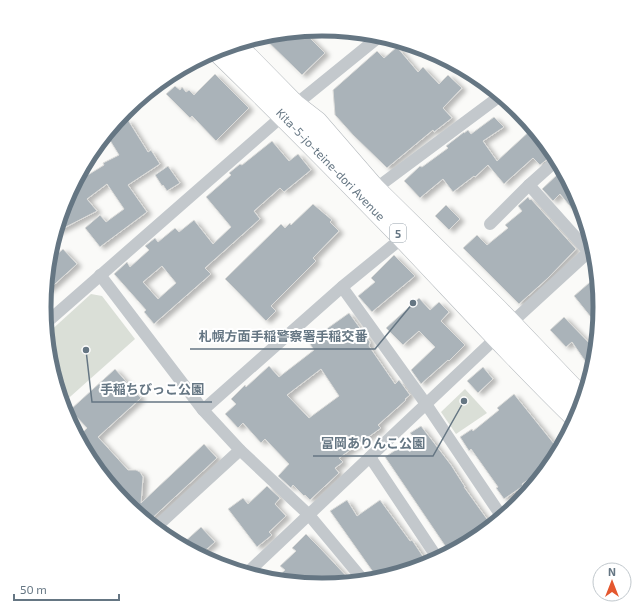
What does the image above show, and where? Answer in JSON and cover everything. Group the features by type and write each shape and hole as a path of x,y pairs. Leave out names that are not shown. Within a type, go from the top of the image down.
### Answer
{"highway":[{"name":"Kita-5-jo-teine-dori Avenue","path":"239,49 289,110 402,238 504,331 579,393"},
{"name":"Kita-5-jo-teine-dori Avenue","path":"222,55 289,110 317,122 375,189 418,230 571,412"}],"street":[{"path":"52,318 289,110 374,41"},
{"path":"375,189 496,99"},
{"path":"490,224 552,164"},
{"path":"529,185 586,245"},
{"path":"202,410 342,287 402,238"},
{"path":"254,570 370,457 588,253"},
{"path":"100,275 202,410 240,450 309,515 359,576"},
{"path":"342,287 426,404 499,513"},
{"path":"160,524 240,450"},
{"path":"370,457 434,553"}],"shaded area":[{"path":"91,294 102,296 135,339 67,399 56,360 52,329"},
{"path":"465,389 487,413 456,434 441,412"}],"building":[{"path":"309,37 325,53 302,75 267,41"},
{"path":"397,47 418,72 423,67 439,84 448,75 462,88 443,108 452,118 434,132 433,130 387,168 335,115 333,90 377,51 384,58"},
{"path":"215,74 249,108 216,141 192,116 190,118 166,94 175,86 180,90 182,87 186,92 189,90 194,95"},
{"path":"494,117 504,127 483,141 497,161 529,132 548,158 540,165 533,158 504,184 488,165 475,177 474,176 453,192 443,179 420,198 404,181 420,166 422,167 448,148 446,146 464,132 468,130 471,134"},
{"path":"128,120 148,152 151,150 160,164 128,185 147,212 100,247 85,228 100,215 106,222 124,209 107,184 87,199 97,211 62,229 84,178 104,165 103,163 119,155 109,139 123,123"},
{"path":"272,141 289,161 298,154 311,170 284,192 280,188 254,211 260,219 205,268 211,274 154,324 144,312 146,310 114,274 127,262 130,267 149,250 145,246 155,238 158,242 175,228 179,232 194,220 213,244 231,227 206,197 231,175 229,173 240,164 242,165","holes":["162,266 176,283 158,299 143,282"]},
{"path":"168,166 180,183 167,191 155,175"},
{"path":"558,174 577,215 560,194 553,201 542,189"},
{"path":"528,197 576,249 548,278 519,304 463,248 477,235 487,245 508,228 505,225 522,211 518,206"},
{"path":"313,204 332,220 330,222 339,231 313,258 316,261 271,306 276,311 266,321 225,279 281,224 285,228 290,223 291,225"},
{"path":"446,205 460,219 449,230 435,216"},
{"path":"63,249 77,264 52,287 53,272 56,255"},
{"path":"394,255 415,276 372,312 358,296 375,282 371,278"},
{"path":"592,281 592,319 574,296"},
{"path":"419,298 430,310 439,302 449,312 441,321 465,345 449,361 448,360 421,384 411,370 435,347 419,331 403,345 386,328"},
{"path":"349,313 370,342 369,346 395,384 399,380 410,395 378,425 381,428 339,458 343,462 335,468 339,473 310,500 293,485 291,488 278,476 289,464 265,439 261,443 243,423 238,428 225,414 236,404 231,399 245,385 246,387 269,366 279,377 314,350 308,339 317,333 318,335","holes":["321,369 339,396 309,418 287,395"]},
{"path":"564,317 591,344 587,364 572,342 566,347 550,330"},
{"path":"483,367 493,379 478,393 467,381"},
{"path":"115,369 141,398 98,437 128,470 136,470 140,472 143,477 141,503 204,444 217,458 152,518 130,499 107,472 82,433 87,428 73,413 71,409"},
{"path":"514,394 555,445 534,475 522,484 523,486 504,499 496,488 498,487 471,449 469,451 460,437 472,429 473,431 499,410 497,408"},
{"path":"421,426 451,465 464,487 488,521 446,548 385,457 414,438 410,433"},
{"path":"267,486 280,498 275,504 286,516 269,532 272,535 257,547 228,509 243,498 248,504"},
{"path":"347,500 357,516 380,500 410,541 412,540 424,558 409,564 374,573 330,511"},
{"path":"201,527 215,542 205,551 185,541"},
{"path":"306,534 347,577 322,578 280,575 285,570 280,566 296,551 292,548"}],"place":[{"name":"札幌方面手稲警察署手稲交番","path":"413,303"},
{"name":"手稲ちびっこ公園","path":"86,350"},
{"name":"富岡ありんこ公園","path":"464,401"}]}
